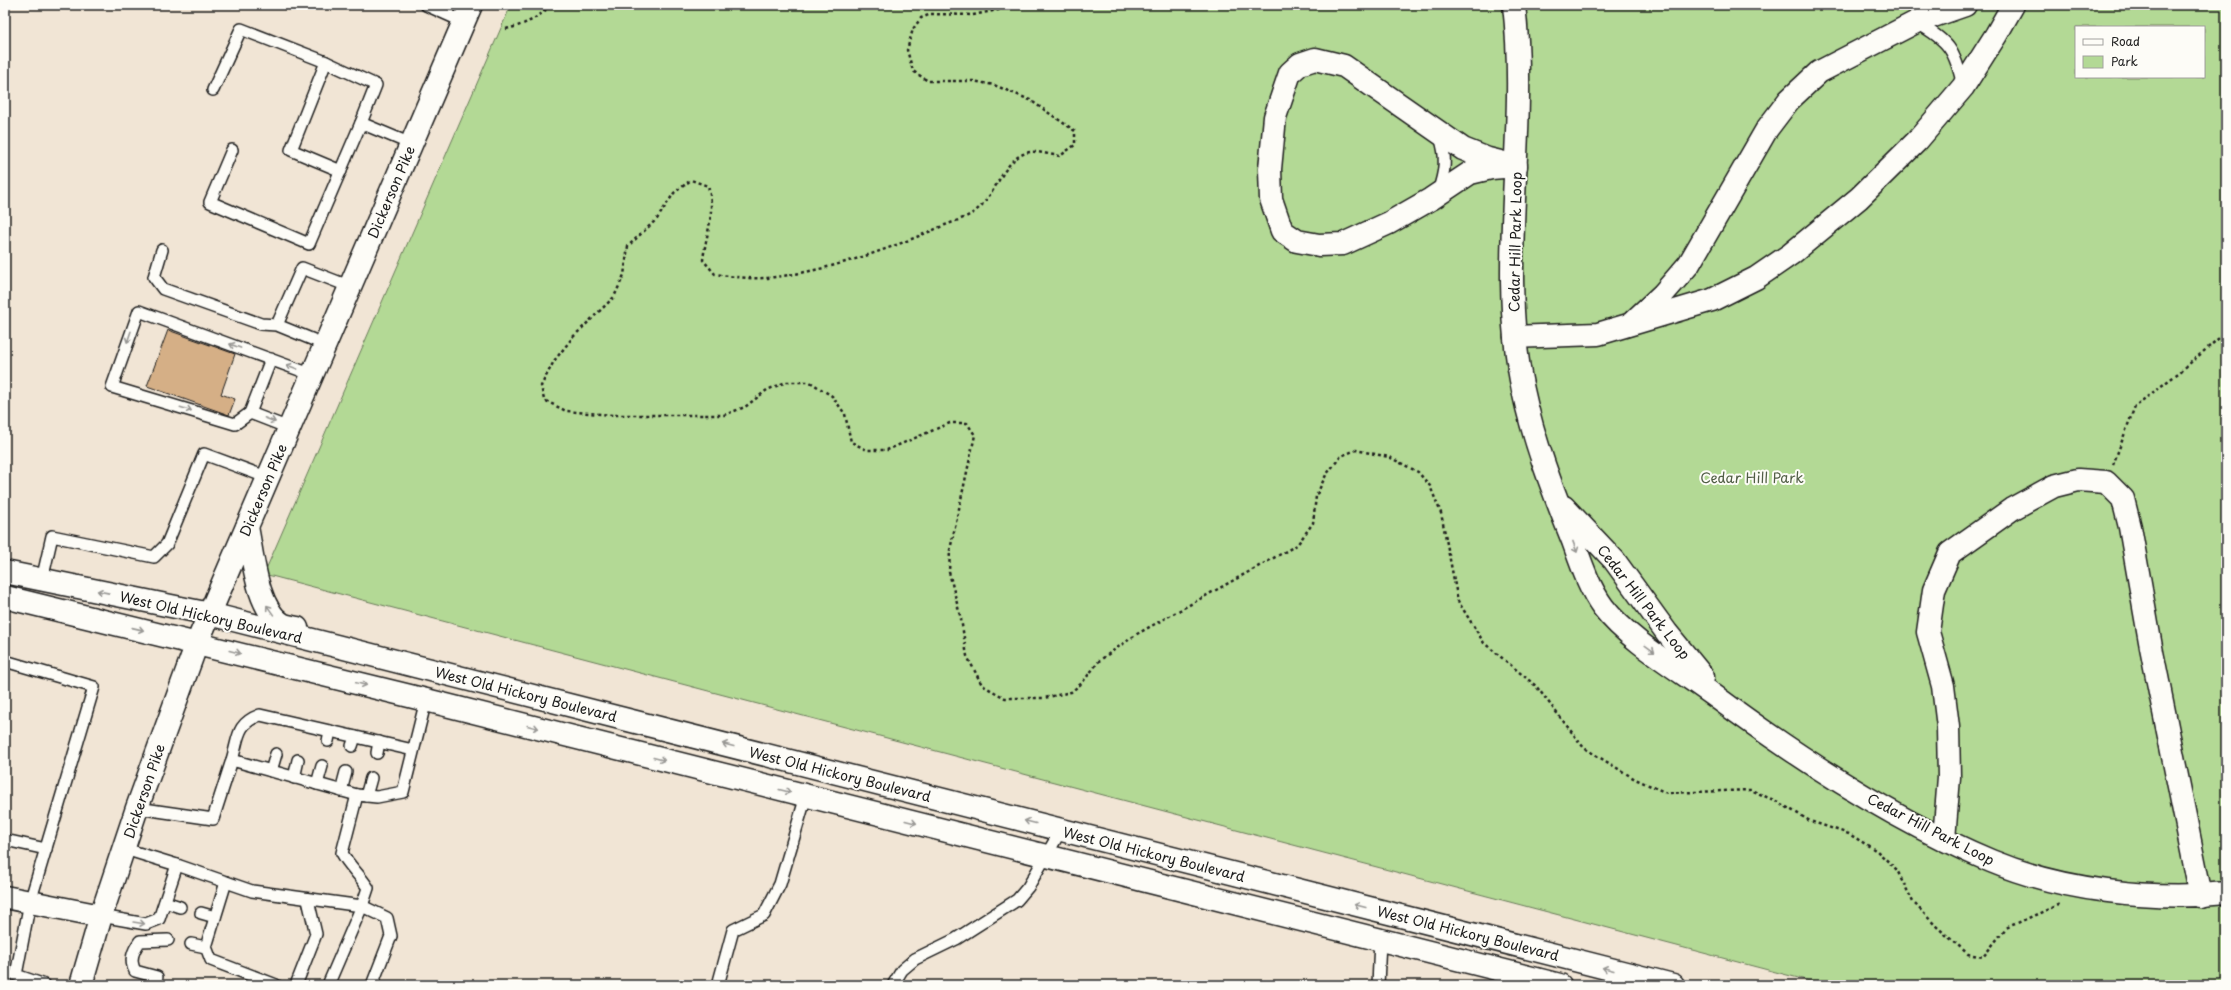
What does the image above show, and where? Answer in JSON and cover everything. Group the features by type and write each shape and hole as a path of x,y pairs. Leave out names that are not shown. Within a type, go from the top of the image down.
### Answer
{"main road":[{"name":"Cedar Hill Park Loop","path":"1514,5 1518,73 1512,277 1515,337 1522,388 1534,433 1555,497 1588,580 1601,605 1616,622 1634,637 1731,708 1835,780 1944,839 1993,861 2062,882 2135,893 2201,896 2226,893"},
{"path":"1630,325 1663,294 1689,264 1767,129 1789,100 1819,72 1916,22 1965,5"},
{"path":"1515,337 1598,334 1712,300 1756,278 1791,254 1859,198 1917,141 1963,87 2013,5"},
{"name":"Dickerson Pike","path":"81,985 101,916 125,849 137,808 197,643 351,287 467,13"},
{"path":"1315,59 1344,66 1463,149 1488,159 1516,166 1491,168 1470,173 1438,195 1388,223 1343,244 1319,245 1297,241 1282,230 1271,199 1270,169 1275,117 1290,73 1300,64 1315,59"},
{"path":"1944,839 1949,777 1948,727 1943,686 1928,632 1934,590 1950,553 2012,509 2054,486 2078,480 2106,482 2123,499 2130,527 2151,647 2201,896"},
{"name":"Cedar Hill Park Loop","path":"1555,497 1614,560 1667,633 1731,708"},
{"path":"247,527 259,587 269,610 282,624 406,655 420,667"},
{"name":"West Old Hickory Boulevard","path":"5,572 210,614 1663,984"},
{"name":"West Old Hickory Boulevard","path":"5,597 426,700 1560,985"},
{"path":"5,897 101,916"}],"lane":[{"path":"426,5 467,13"},
{"path":"1916,22 1935,34 1945,43 1957,61 1963,87"},
{"path":"213,90 241,29 326,62 376,86 309,244 210,202 232,150"},
{"path":"326,62 291,150 341,171"},
{"path":"361,123 411,144"},
{"path":"1438,195 1446,162 1445,149 1439,132"},
{"path":"162,250 154,277 163,289 261,324 277,325 326,345"},
{"path":"277,325 302,268 351,287"},
{"path":"271,359 250,413 234,424 112,387 139,311 271,359 313,375"},
{"path":"250,413 289,428"},
{"path":"42,580 52,536 154,557 167,544 204,454 269,478"},
{"path":"5,661 94,688 30,902 16,975 45,985"},
{"path":"232,760 361,796 377,797 403,792 426,700"},
{"path":"137,808 213,819 242,724 260,715 282,724 378,748 413,750"},
{"path":"271,771 276,754"},
{"path":"294,778 298,760"},
{"path":"317,784 322,766"},
{"path":"341,791 346,772"},
{"path":"328,985 362,906 368,888 362,878 347,863 342,853 361,796 371,778"},
{"path":"718,985 732,930 764,915 780,884 806,796"},
{"path":"893,985 902,970 915,959 956,939 1017,900 1028,887 1061,830"},
{"path":"5,840 46,849"},
{"path":"125,849 177,864 252,891 308,900 324,900 362,906 387,918 391,936 372,985"},
{"path":"101,916 146,924 159,919 177,864"},
{"path":"226,882 214,917 206,948 211,960 276,985"},
{"path":"296,985 316,934 308,900"},
{"path":"165,902 180,907"},
{"path":"201,913 214,917"},
{"path":"157,977 135,971 131,964 133,952 140,941 168,940"},
{"path":"1378,985 1380,940"},
{"path":"191,944 206,948"}],"path":[{"path":"506,29 525,25 551,5"},
{"path":"1023,5 973,15 931,14 921,18 913,29 907,50 913,71 928,81 973,81 994,85 1030,100 1075,131 1075,145 1060,156 1031,152 1016,156 1005,170 991,196 972,213 921,235 863,256 817,270 774,278 741,278 715,274 702,260 712,219 712,200 708,186 692,180 674,193 657,219 628,246 624,275 614,297 573,337 554,361 542,386 544,400 566,411 598,414 724,415 745,407 767,390 786,382 810,382 832,396 845,414 851,442 867,450 887,450 950,423 967,423 975,435 950,550 949,572 961,619 967,656 982,685 1005,698 1044,698 1071,692 1082,683 1100,660 1137,634 1297,545 1313,523 1316,496 1326,475 1341,456 1356,450 1389,457 1418,472 1430,486 1441,513 1458,601 1484,643 1536,686 1584,748 1635,779 1667,793 1751,790 1778,802 1810,820 1849,834 1876,851 1897,870 1913,902 1936,927 1968,954 1983,957 2006,928 2063,903"},
{"path":"2106,482 2135,406 2181,371 2226,332"}],"green space":[{"name":"Cedar Hill Park","path":"511,5 2226,5 2226,985 1825,985 264,574"}],"building":[{"path":"168,330 235,354 221,394 235,399 229,415 147,386"}]}
